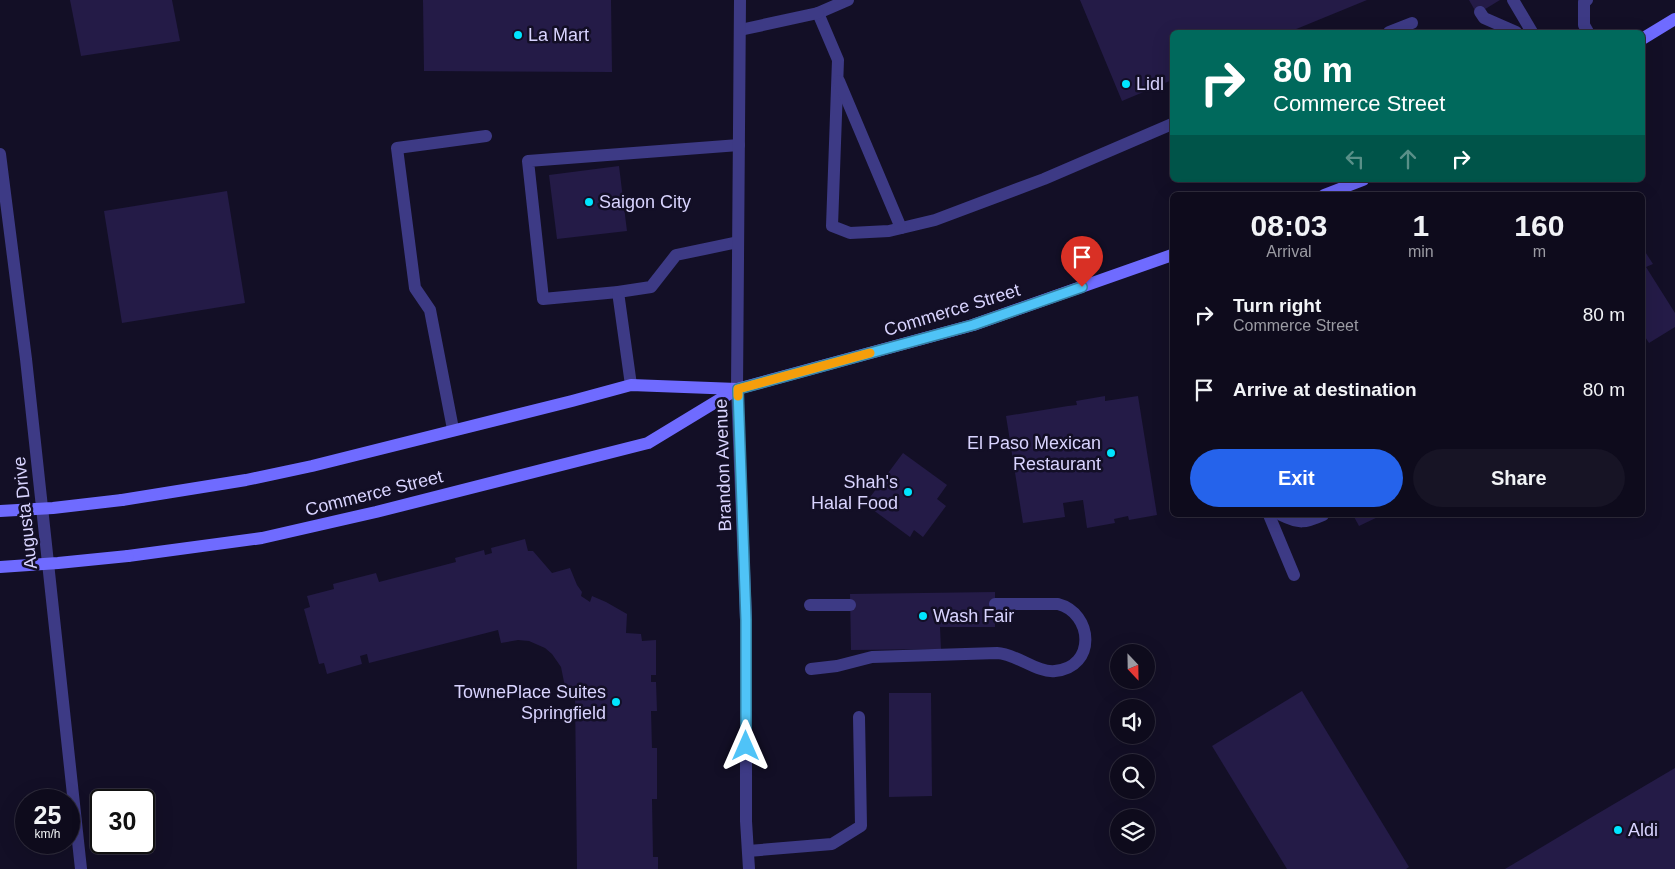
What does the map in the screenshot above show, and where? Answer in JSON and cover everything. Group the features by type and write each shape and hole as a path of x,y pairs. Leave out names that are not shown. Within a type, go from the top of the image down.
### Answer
{"main road":[{"path":"1645,37 1675,19"},
{"path":"1332,192 1357,182"},
{"name":"Commerce Street","path":"0,566 58,563 128,556 262,538 376,512 648,443 738,389 973,325 1170,256"},
{"name":"Commerce Street","path":"0,511 53,508 122,500 246,480 395,446 453,429 631,385 738,389"}],"street":[{"name":"Brandon Avenue","path":"740,0 738,389 746,620 746,822 749,869"},
{"path":"740,30 818,13 848,0"},
{"path":"1513,0 1531,30"},
{"path":"1587,0 1584,2 1584,25 1587,30"},
{"path":"1480,12 1484,18 1511,30"},
{"path":"818,13 838,60 832,226 850,234 888,231 935,220 1044,179 1170,125"},
{"path":"1394,30 1412,23"},
{"path":"837,77 901,228"},
{"path":"453,429 430,310 415,288 397,148 486,136"},
{"path":"738,242 676,256 651,287 543,299 528,161 739,145"},
{"name":"Augusta Drive","path":"0,154 26,359 82,869"},
{"path":"618,292 631,385"},
{"path":"1271,517 1294,576"},
{"path":"1285,517 1302,523 1318,517"},
{"path":"811,669 844,665 872,657 997,653 1008,654 1051,671 1063,670 1081,658 1086,639 1084,631 1073,612 1064,606 1058,604 995,604"},
{"path":"810,605 850,605"},
{"path":"748,851 832,844 860,826 859,717"}],"building":[{"path":"70,0 172,0 180,41 81,56"},
{"name":"La Mart","path":"423,0 611,0 612,72 424,71"},
{"path":"1080,0 1367,0 1294,30 1170,30 1170,81 1122,101"},
{"path":"1469,0 1500,0 1477,14"},
{"path":"619,166 627,231 557,239 549,175"},
{"path":"227,191 245,303 122,323 104,211"},
{"path":"1645,252 1653,264 1646,267 1675,313 1675,327 1649,343 1645,337"},
{"path":"1105,396 1105,401 1138,396 1157,515 1129,520 1128,516 1114,519 1115,523 1087,528 1083,500 1063,503 1065,517 1023,523 1006,416 1077,405 1076,401"},
{"name":"Shah's Halal Food","path":"903,453 947,485 937,499 946,506 923,537 914,530 910,537 865,504"},
{"path":"1354,517 1378,517 1359,526"},
{"name":"TownePlace Suites Springfield","path":"525,539 528,551 533,551 552,573 570,568 582,592 581,596 590,602 592,596 627,614 626,633 641,634 642,641 656,640 656,675 651,675 651,682 656,682 657,711 651,711 652,748 657,748 657,799 652,799 653,857 658,857 658,869 577,869 575,692 566,692 561,667 545,648 529,641 518,640 501,643 498,630 369,663 367,654 360,656 362,664 327,674 324,663 319,664 304,609 310,607 307,596 334,589 333,584 376,573 379,582 456,562 455,558 484,550 485,555 492,553 491,548"},
{"name":"Wash Fair","path":"995,592 995,627 940,627 941,649 851,650 850,594"},
{"path":"1302,691 1409,867 1406,869 1287,869 1212,746"},
{"path":"889,693 931,693 932,796 889,797"},
{"name":"Aldi","path":"1675,768 1675,869 1505,869 1592,817"}],"slow traffic":[{"path":"738,396 738,389 870,353"}],"place":[{"name":"La Mart","path":"518,35"},
{"name":"Lidl","path":"1126,84"},
{"name":"Saigon City","path":"589,202"},
{"name":"El Paso Mexican Restaurant","path":"1111,453"},
{"name":"Shah's Halal Food","path":"908,492"},
{"name":"Wash Fair","path":"923,616"},
{"name":"TownePlace Suites Springfield","path":"616,702"},
{"name":"Aldi","path":"1618,830"}],"route":[{"path":"746,746 746,620 738,389 973,325 1082,287"}]}
